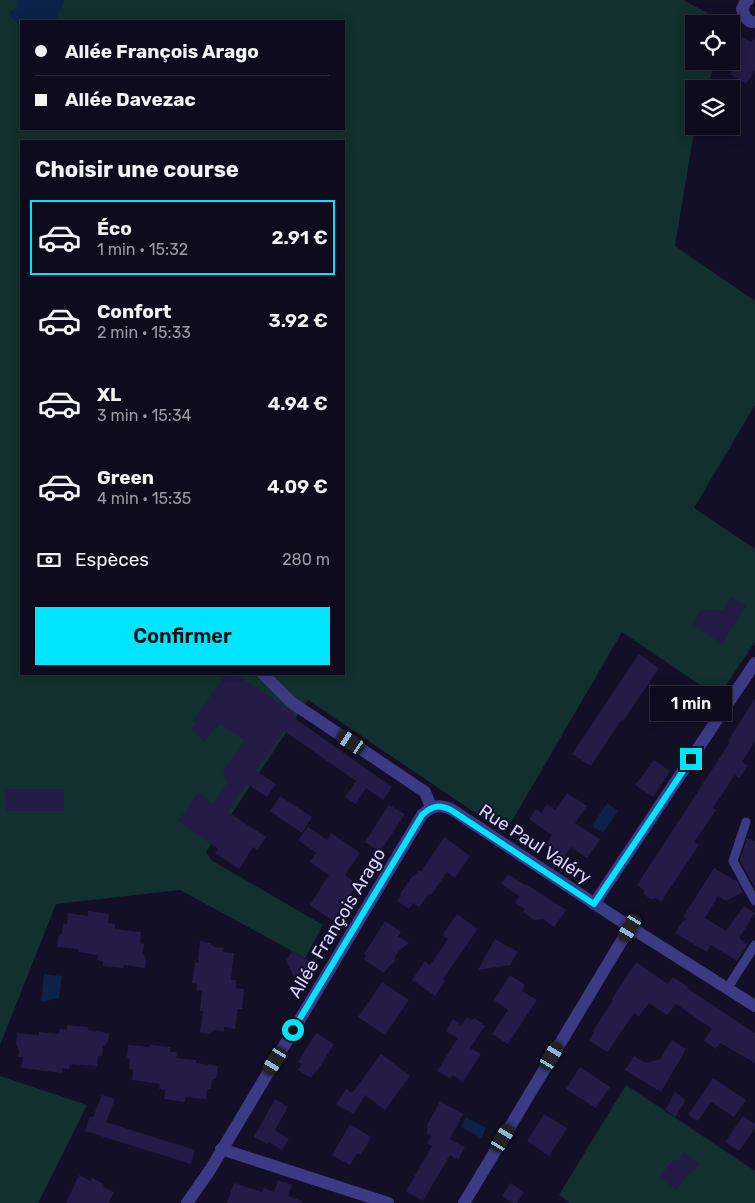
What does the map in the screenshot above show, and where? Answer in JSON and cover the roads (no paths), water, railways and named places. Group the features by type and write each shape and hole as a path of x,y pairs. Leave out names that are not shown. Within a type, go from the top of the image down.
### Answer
{"street":[{"path":"748,0 742,9 745,18 752,23 755,22"},
{"path":"594,904 755,663"},
{"path":"264,675 291,702 425,792 427,811"},
{"name":"Rue Paul Valéry","path":"427,811 441,805 451,810 630,928 755,1006"},
{"name":"Allée François Arago","path":"187,1203 210,1170 427,811"},
{"path":"464,1203 630,928"},
{"path":"221,1149 388,1203"}],"lane":[{"path":"746,822 733,861 755,901"},
{"path":"727,989 755,944"}],"water":[{"path":"16,0 65,0 55,20 20,20 20,26 10,13 17,6"},
{"path":"663,695 672,700 658,723 649,718"},
{"path":"607,803 618,811 603,833 592,826"},
{"path":"44,974 62,976 59,998 41,1002"},
{"path":"466,1117 486,1128 481,1138 461,1127"}]}
